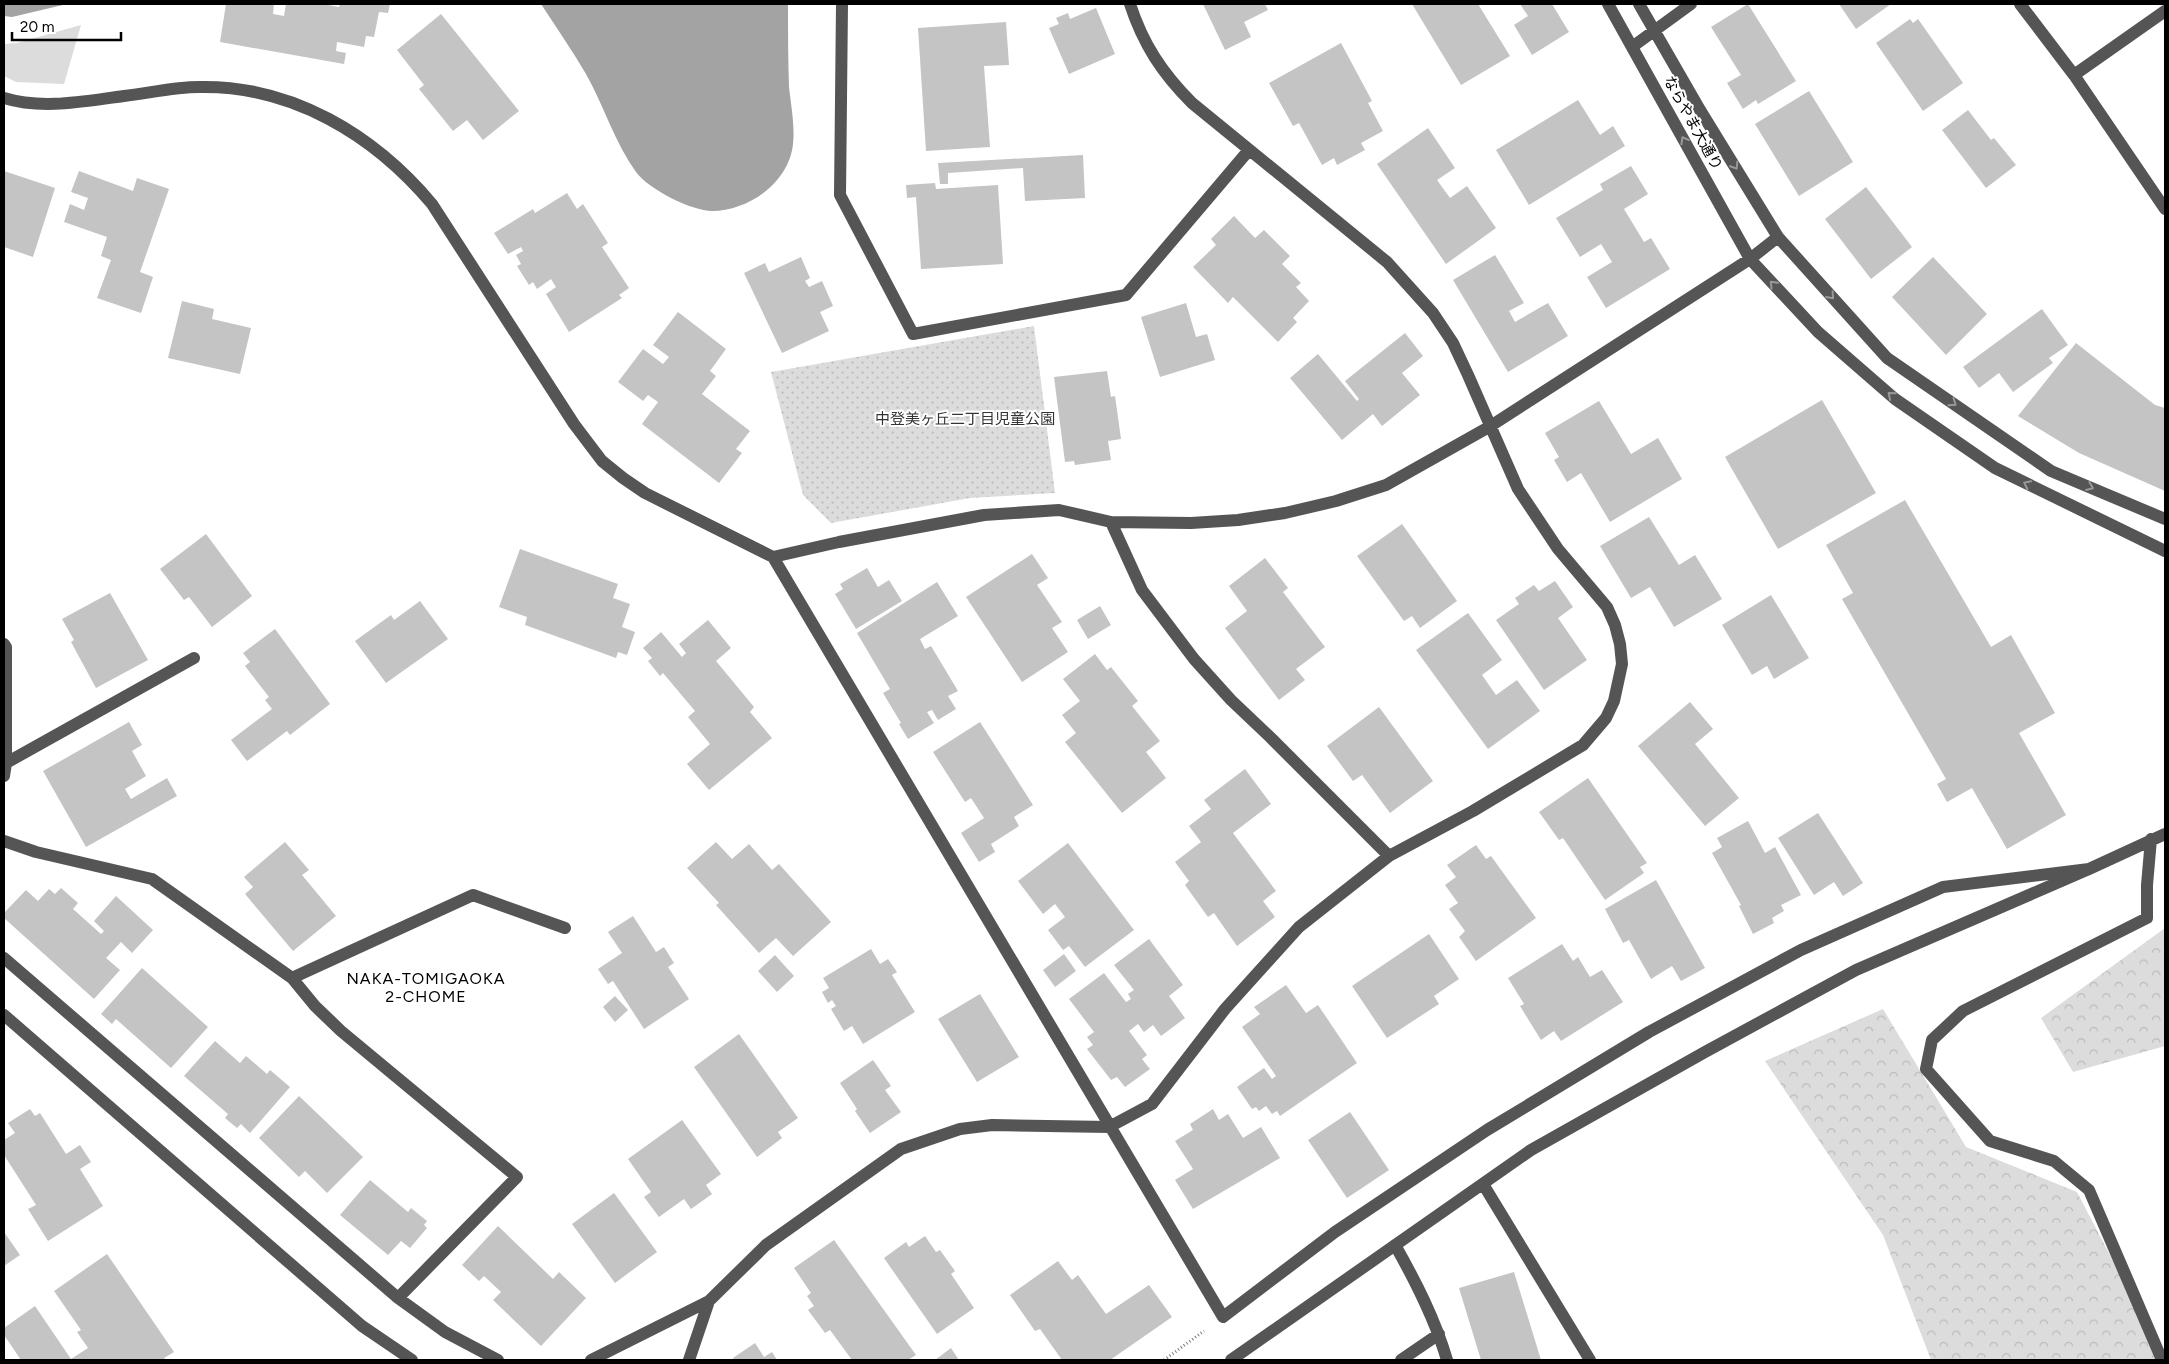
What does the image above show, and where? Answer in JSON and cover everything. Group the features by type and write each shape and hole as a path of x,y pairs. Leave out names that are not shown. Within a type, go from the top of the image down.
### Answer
{"street":[{"path":"842,4 840,195 913,334 1126,295 1249,150"},
{"path":"591,1360 709,1301 766,1244 901,1149 960,1129 992,1125 1109,1127 1152,1104 1225,1008 1299,927 1389,856 1473,811 1583,745 1606,718 1619,684 1622,664 1620,644 1615,625 1607,607 1570,564 1537,520 1518,489 1453,343 1411,286 1387,262 1192,103 1166,76 1148,47 1130,4"},
{"name":"ならやま大通り","path":"1608,4 1750,259 1818,332 1895,399 1995,468 2165,550"},
{"path":"1638,4 1778,237 1888,358 2051,471 2165,518"},
{"path":"1632,47 1691,4"},
{"path":"2020,4 2074,75 2165,209"},
{"path":"2074,75 2165,11"},
{"path":"4,98 38,104 199,87 232,89 264,94 296,104 326,117 356,134 384,154 410,178 432,204 574,424 602,461 646,493 773,558 1223,1317 1335,1232 1487,1130 1649,1032 1801,950 1943,887 2089,869"},
{"path":"773,558 839,542 984,515 1059,510 1111,522 1191,523 1238,520 1285,513 1336,501 1386,484 1489,427 1750,259 1778,237"},
{"path":"1111,522 1142,590 1194,659 1230,700 1270,736 1389,856"},
{"path":"5,646 5,770"},
{"path":"5,770 194,658"},
{"path":"1231,1360 1532,1150 1856,970 2165,834"},
{"path":"2152,839 2147,885 2147,918 1963,1011 1932,1040 1926,1068 1990,1141 2054,1160 2089,1190 2162,1360"},
{"path":"4,841 36,852 152,878 292,978 315,1006 341,1031 516,1177 398,1298"},
{"path":"292,978 473,896 565,928"},
{"path":"4,958 398,1298 445,1332 498,1360"},
{"path":"4,1015 362,1326 412,1360"},
{"path":"1483,1184 1590,1360"},
{"path":"1395,1245 1418,1287 1439,1334 1447,1360"},
{"path":"689,1360 709,1301"},
{"path":"1401,1360 1439,1334"}],"path":[{"path":"1164,1360 1223,1317"}],"green space":[{"path":"81,25 64,84 16,82 4,76 4,44 17,43"},
{"name":"中登美ヶ丘二丁目児童公園","path":"1034,326 1055,493 970,498 831,523 803,495 771,372"},
{"path":"2165,928 2165,1046 2073,1072 2041,1018"},
{"path":"1883,1009 1966,1147 2077,1192 2147,1326 2157,1360 1931,1360 1883,1235 1765,1061"}],"shaded area":[{"path":"4,4 67,4 12,17 4,16"},
{"path":"541,4 788,4 789,87 793,144 790,158 784,171 764,192 752,200 726,210 703,210 682,203 660,192 642,179 629,161 586,74"}],"building":[{"path":"226,4 274,4 273,14 284,16 286,4 323,4 339,7 340,4 390,4 388,13 379,12 374,37 366,36 364,47 337,42 336,51 346,53 344,64 220,42"},
{"path":"1203,4 1265,4 1268,10 1244,22 1251,37 1225,50"},
{"path":"1412,4 1478,4 1510,56 1461,85"},
{"path":"1520,4 1552,4 1569,32 1532,55 1514,25 1528,16"},
{"path":"1748,4 1796,81 1758,104 1756,100 1743,109 1727,83 1741,75 1711,27"},
{"path":"1839,4 1891,4 1856,29"},
{"path":"1096,8 1115,54 1069,74 1049,28 1059,24 1056,18 1068,13 1070,19"},
{"path":"441,14 519,111 483,140 467,120 453,131 419,89 424,85 397,50"},
{"path":"1910,19 1913,23 1918,19 1963,83 1923,111 1876,43"},
{"path":"1006,22 1009,65 984,66 990,147 926,151 918,28"},
{"path":"1341,43 1372,101 1368,103 1383,131 1361,143 1365,150 1337,165 1334,158 1322,165 1299,123 1293,126 1269,83"},
{"path":"1809,91 1853,162 1799,196 1755,124"},
{"path":"1578,100 1600,135 1613,126 1625,146 1529,205 1496,150"},
{"path":"1968,110 1991,140 1994,138 2016,165 1986,188 1942,130"},
{"path":"1428,128 1455,168 1437,180 1450,198 1467,186 1496,228 1446,264 1377,164"},
{"path":"1083,155 1085,198 1025,201 1023,168 948,173 948,184 940,184 938,163"},
{"path":"1631,166 1648,194 1624,209 1644,242 1651,238 1670,269 1606,308 1587,277 1612,262 1601,244 1580,257 1556,218 1603,190 1600,184"},
{"path":"4,171 55,188 33,257 4,247"},
{"path":"79,171 133,191 137,178 169,189 140,272 153,277 141,313 97,298 111,260 101,256 107,237 64,222 70,204 84,210 88,198 71,192"},
{"path":"935,183 936,189 998,185 1003,264 921,269 916,197 907,198 906,185"},
{"path":"1866,187 1912,247 1871,279 1825,219"},
{"path":"567,193 577,209 583,204 608,243 602,247 629,288 619,295 622,298 569,332 546,294 556,287 551,279 537,289 533,282 529,285 517,266 521,264 516,255 523,251 521,247 508,254 494,233 533,209 535,213"},
{"path":"1234,216 1255,238 1264,230 1290,256 1282,264 1301,283 1296,287 1309,301 1293,318 1297,322 1278,342 1233,297 1228,303 1193,267 1216,245 1211,239"},
{"path":"1495,255 1524,303 1509,311 1515,322 1548,303 1568,336 1508,372 1453,280"},
{"path":"801,257 810,278 805,281 809,287 822,281 833,306 820,312 829,331 782,353 744,273 765,263 769,272"},
{"path":"1933,257 1987,314 1946,355 1892,297"},
{"path":"182,301 214,309 212,319 251,328 240,374 168,358"},
{"path":"1186,303 1196,337 1207,334 1215,360 1160,377 1141,317"},
{"path":"2042,309 2068,345 2049,358 2053,363 2013,392 1999,373 1979,388 1963,367"},
{"path":"678,312 726,349 710,371 716,376 702,394 750,431 736,449 742,453 719,483 642,424 658,402 648,395 643,401 618,382 643,349 663,364 669,357 653,345"},
{"path":"1405,333 1423,356 1402,373 1420,395 1382,426 1373,414 1342,440 1290,378 1318,354 1357,401 1359,399 1345,381"},
{"path":"2076,343 2155,405 2165,408 2165,491 2079,453 2018,416"},
{"path":"1107,371 1111,397 1115,396 1121,439 1108,441 1111,460 1075,465 1074,461 1065,462 1054,377"},
{"path":"1822,400 1876,493 1778,549 1725,457"},
{"path":"1599,401 1631,454 1658,438 1682,479 1610,522 1581,473 1567,482 1554,460 1559,457 1545,433"},
{"path":"1905,500 1991,647 2011,635 2055,713 2019,733 2066,815 2007,849 1972,788 1947,802 1937,784 1946,779 1842,599 1853,593 1826,545"},
{"path":"1649,517 1679,565 1695,555 1722,599 1674,627 1650,587 1631,598 1600,546"},
{"path":"1402,524 1457,601 1420,628 1412,616 1404,621 1357,556"},
{"path":"206,534 252,596 212,627 189,597 184,600 160,569"},
{"path":"520,549 618,584 613,598 630,604 622,627 635,632 627,655 618,652 616,658 525,625 527,617 499,607"},
{"path":"1032,554 1048,578 1037,585 1062,622 1052,628 1068,652 1022,682 966,597"},
{"path":"1265,558 1288,588 1283,592 1325,647 1296,669 1305,680 1279,700 1225,628 1247,611 1229,586"},
{"path":"867,568 878,587 889,580 902,601 856,629 835,594 843,589 840,584"},
{"path":"1555,581 1573,607 1558,618 1587,660 1544,690 1496,620 1519,604 1515,598 1534,585 1539,591"},
{"path":"937,582 958,616 920,639 925,649 931,646 958,691 948,696 956,709 938,720 932,710 927,712 934,723 908,739 883,693 890,689 857,633"},
{"path":"110,593 148,660 96,688 71,642 74,640 62,619"},
{"path":"1771,595 1809,658 1774,679 1767,666 1752,675 1722,625"},
{"path":"420,601 448,639 386,683 355,641 391,615 394,620"},
{"path":"1100,606 1111,625 1088,639 1077,620"},
{"path":"1468,613 1502,660 1482,675 1496,695 1517,680 1540,711 1488,749 1416,650"},
{"path":"708,620 731,648 716,661 754,707 750,712 772,738 709,790 687,764 710,744 688,717 695,711 663,673 660,676 648,661 652,658 643,648 661,632 682,657 686,653 679,644"},
{"path":"275,629 330,704 290,735 287,731 247,761 231,740 272,709 265,700 269,697 245,666 250,662 243,653"},
{"path":"1095,654 1107,670 1111,667 1138,701 1132,706 1160,741 1146,752 1166,778 1122,813 1065,742 1076,733 1062,715 1080,701 1063,679"},
{"path":"1690,702 1713,729 1695,744 1739,798 1705,826 1638,746"},
{"path":"1379,707 1433,781 1390,813 1362,775 1353,781 1327,746"},
{"path":"129,722 142,745 132,751 146,776 125,789 131,799 167,778 177,796 86,847 43,771"},
{"path":"980,722 1033,805 1014,817 1019,826 991,844 995,852 979,862 961,833 984,818 971,798 965,802 933,752"},
{"path":"1245,769 1271,804 1233,833 1276,891 1263,901 1275,917 1237,946 1214,913 1208,917 1185,885 1189,881 1175,862 1201,842 1189,826 1211,809 1204,800"},
{"path":"1588,778 1647,863 1640,867 1644,873 1605,900 1563,838 1559,840 1539,812"},
{"path":"1818,813 1863,883 1843,896 1834,882 1814,895 1778,838"},
{"path":"1748,821 1765,853 1775,847 1801,895 1781,905 1784,911 1772,918 1774,923 1753,934 1739,906 1741,905 1712,853 1722,847 1717,838"},
{"path":"285,842 309,870 302,875 336,916 293,951 245,894 253,887 244,877"},
{"path":"716,842 732,859 749,844 772,870 779,864 831,922 793,956 776,938 759,953 716,905 719,903 687,868"},
{"path":"1068,843 1134,930 1085,967 1069,946 1063,950 1048,930 1065,917 1055,904 1043,914 1018,881"},
{"path":"1476,845 1486,859 1491,856 1536,918 1476,961 1459,937 1465,931 1449,909 1458,903 1445,885 1456,877 1447,865"},
{"path":"1656,880 1705,968 1681,981 1672,966 1651,979 1629,940 1623,943 1605,909"},
{"path":"61,888 78,903 73,909 101,934 104,931 94,921 116,896 153,930 132,953 121,942 106,958 120,970 94,999 4,918 4,913 26,890 38,901 49,889 55,894"},
{"path":"633,916 656,952 664,947 674,963 668,967 689,999 644,1029 613,981 608,984 598,969 622,953 608,932"},
{"path":"1429,934 1459,979 1434,996 1439,1004 1387,1038 1352,986"},
{"path":"1149,939 1183,985 1169,996 1185,1018 1161,1036 1153,1025 1144,1032 1138,1024 1129,1031 1147,1055 1142,1059 1150,1069 1125,1087 1117,1077 1111,1080 1087,1049 1093,1045 1087,1037 1094,1032 1069,999 1104,973 1126,1002 1131,999 1128,994 1134,990 1114,965"},
{"path":"1562,944 1573,961 1578,957 1590,977 1602,970 1623,1002 1561,1041 1554,1031 1541,1040 1520,1006 1524,1004 1508,978"},
{"path":"871,949 880,964 888,959 897,972 892,975 915,1012 863,1044 852,1026 844,1031 831,1009 836,1006 832,1000 828,1003 822,992 829,988 823,978"},
{"path":"1064,954 1076,971 1055,987 1043,970"},
{"path":"775,955 794,976 777,992 758,971"},
{"path":"142,968 208,1027 171,1068 116,1019 112,1024 101,1014"},
{"path":"1286,985 1306,1013 1318,1005 1357,1063 1280,1116 1277,1111 1272,1114 1266,1106 1259,1111 1256,1107 1252,1109 1237,1087 1264,1068 1272,1079 1276,1076 1242,1027 1260,1014 1254,1007"},
{"path":"980,994 1019,1057 977,1082 938,1019"},
{"path":"615,996 628,1010 615,1022 603,1007"},
{"path":"739,1034 798,1118 778,1132 782,1138 757,1157 694,1067"},
{"path":"215,1041 240,1063 246,1056 267,1074 270,1070 290,1087 250,1133 241,1124 237,1128 225,1118 228,1114 184,1076"},
{"path":"873,1060 891,1086 885,1090 901,1112 870,1133 855,1111 857,1109 840,1083"},
{"path":"299,1096 363,1157 327,1193 305,1171 299,1177 259,1138"},
{"path":"30,1109 35,1116 40,1113 66,1154 80,1145 91,1162 80,1169 103,1206 48,1241 28,1209 36,1205 4,1155 4,1140 15,1133 8,1123"},
{"path":"1213,1109 1219,1120 1228,1114 1243,1138 1261,1127 1280,1158 1193,1209 1175,1180 1193,1169 1175,1141 1193,1130 1190,1124"},
{"path":"1350,1112 1389,1170 1347,1198 1308,1140"},
{"path":"682,1120 721,1174 706,1185 712,1194 691,1209 684,1199 659,1217 644,1197 651,1192 628,1159"},
{"path":"370,1180 408,1212 411,1208 427,1221 424,1225 427,1228 410,1248 401,1241 388,1255 340,1215"},
{"path":"614,1193 657,1252 615,1283 572,1224"},
{"path":"498,1226 553,1279 559,1272 586,1298 541,1346 493,1300 501,1292 484,1276 479,1281 462,1265"},
{"path":"4,1232 20,1255 4,1266"},
{"path":"925,1236 936,1252 940,1250 955,1271 951,1274 974,1308 937,1334 884,1258 906,1242 909,1247"},
{"path":"834,1240 916,1355 908,1360 852,1360 830,1330 825,1333 808,1310 814,1306 807,1296 811,1293 794,1268"},
{"path":"107,1254 174,1352 164,1358 166,1360 21,1360 4,1335 4,1328 35,1306 71,1359 88,1348 77,1332 81,1330 54,1291"},
{"path":"1058,1261 1072,1280 1078,1275 1106,1314 1149,1285 1172,1317 1110,1360 1062,1360 1040,1329 1035,1331 1010,1295"},
{"path":"1514,1272 1541,1360 1481,1360 1459,1288"},
{"path":"755,1343 764,1357 772,1352 777,1360 734,1360 733,1358"},
{"path":"951,1348 959,1360 935,1360"}],"district":[{"name":"NAKA-TOMIGAOKA 2-CHOME","path":"426,987"}]}
